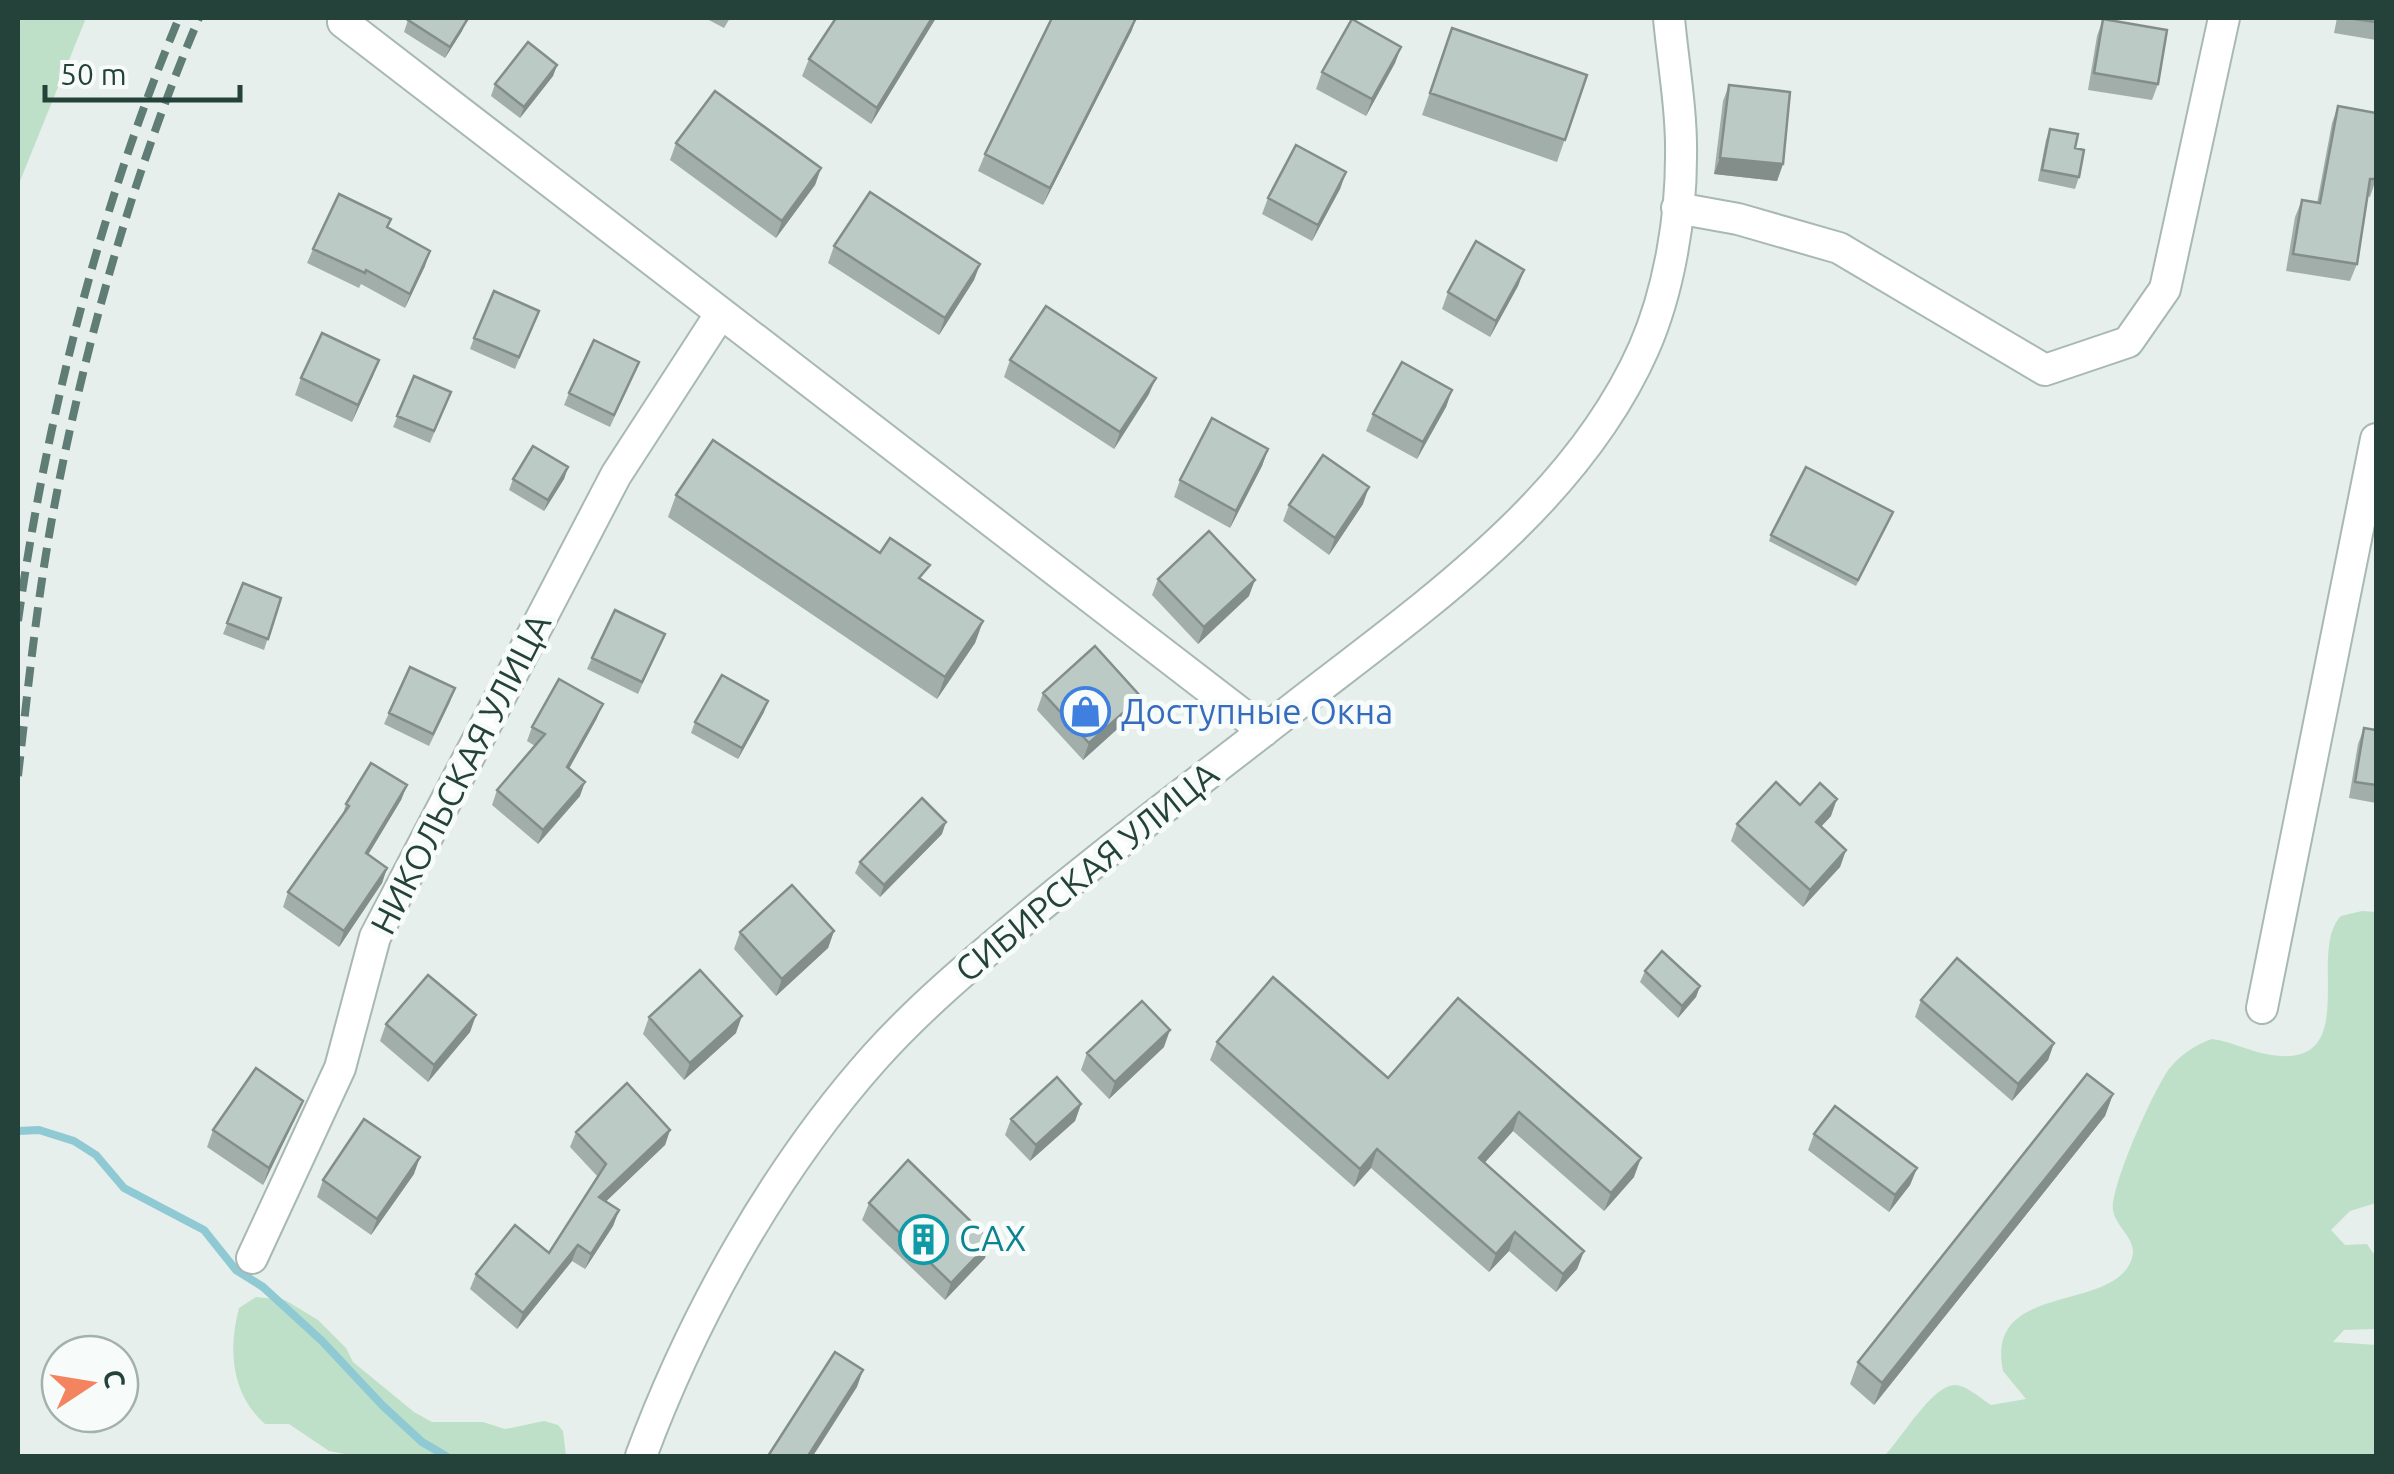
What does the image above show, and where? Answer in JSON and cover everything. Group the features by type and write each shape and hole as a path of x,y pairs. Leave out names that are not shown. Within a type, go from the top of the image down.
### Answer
{"street":[{"name":"СИБИРСКАЯ УЛИЦА","path":"641,1456 699,1324 770,1198 875,1057 984,953 1462,575 1545,494 1600,425 1645,345 1666,277 1678,208 1682,156 1669,18"},
{"path":"1678,208 1839,248 2045,370 2128,342 2165,290 2224,18"},
{"path":"343,22 1264,730"},
{"name":"НИКОЛЬСКАЯ УЛИЦА","path":"252,1258 340,1068 375,937 616,475 721,313"},
{"path":"2262,1008 2376,439"}],"green space":[{"path":"18,18 86,18 18,186"},
{"path":"2376,912 2376,1203 2350,1211 2331,1230 2345,1245 2367,1244 2376,1257 2376,1329 2344,1330 2333,1342 2376,1345 2376,1456 1884,1456 1928,1402 1947,1387 1965,1388 1991,1405 2026,1399 2003,1371 2002,1342 2013,1323 2031,1310 2102,1286 2121,1275 2132,1258 2132,1245 2113,1210 2114,1198 2134,1138 2169,1069 2188,1051 2212,1039 2271,1055 2304,1053 2318,1041 2325,1023 2332,932 2341,916"},
{"path":"256,1297 285,1300 318,1320 346,1348 353,1362 432,1422 483,1422 505,1429 544,1421 563,1431 566,1456 355,1456 329,1451 289,1424 265,1424 245,1399 233,1355 239,1308"}],"building":[{"path":"410,18 463,18 467,20 450,47"},
{"path":"836,18 932,18 877,108 809,59"},
{"path":"1052,18 1136,18 1050,188 985,154"},
{"path":"1352,19 1401,47 1372,99 1322,72"},
{"path":"2103,19 2167,30 2158,84 2094,73"},
{"path":"1452,28 1587,75 1565,140 1430,93"},
{"path":"528,42 557,65 524,107 495,84"},
{"path":"1729,85 1790,92 1783,164 1720,158"},
{"path":"715,91 821,168 782,221 676,143"},
{"path":"2338,106 2376,113 2376,179 2370,179 2357,264 2293,254 2302,200 2320,203"},
{"path":"2050,129 2078,134 2075,148 2084,150 2079,177 2042,170"},
{"path":"1296,145 1346,172 1318,225 1268,198"},
{"path":"870,192 980,264 945,318 834,246"},
{"path":"339,194 391,219 387,227 430,251 410,294 366,270 365,273 313,249"},
{"path":"1476,241 1524,270 1496,321 1448,292"},
{"path":"494,291 539,311 519,357 474,338"},
{"path":"1046,306 1156,378 1120,432 1010,360"},
{"path":"322,333 379,360 358,405 301,378"},
{"path":"594,340 639,362 614,415 569,393"},
{"path":"1402,362 1452,390 1423,442 1373,414"},
{"path":"414,376 451,392 434,431 397,416"},
{"path":"1212,418 1268,449 1236,511 1180,480"},
{"path":"713,440 880,553 890,538 930,565 919,578 983,621 945,677 676,495"},
{"path":"533,446 568,467 548,500 513,479"},
{"path":"1323,455 1369,487 1335,538 1289,505"},
{"path":"1806,467 1893,512 1858,580 1771,535"},
{"path":"1209,531 1255,580 1204,627 1158,579"},
{"path":"243,583 281,598 268,639 227,623"},
{"path":"615,610 665,634 642,682 592,658"},
{"name":"Доступные Окна","path":"1095,646 1141,697 1089,743 1043,693"},
{"path":"410,667 455,688 433,734 389,713"},
{"path":"722,675 768,701 742,748 695,722"},
{"path":"559,679 603,704 567,767 585,782 543,830 497,790 545,734 532,727"},
{"path":"2364,728 2376,730 2376,785 2355,782"},
{"path":"371,763 407,785 366,853 387,868 344,931 288,892 349,806 346,804"},
{"path":"1776,782 1800,805 1820,783 1837,799 1816,822 1846,850 1810,890 1737,824"},
{"path":"922,798 946,822 884,885 860,862"},
{"path":"792,885 834,931 782,979 740,932"},
{"path":"1662,951 1700,986 1682,1006 1645,971"},
{"path":"1957,958 2054,1043 2018,1084 1921,1000"},
{"path":"700,970 742,1016 690,1063 649,1017"},
{"path":"428,975 476,1015 434,1065 386,1024"},
{"path":"1273,977 1388,1078 1458,998 1641,1158 1611,1193 1519,1112 1479,1158 1584,1251 1563,1274 1515,1232 1496,1254 1377,1149 1360,1169 1217,1042"},
{"path":"1142,1001 1170,1030 1115,1082 1087,1053"},
{"path":"256,1068 303,1101 269,1168 213,1130"},
{"path":"2087,1074 2113,1094 1882,1383 1858,1362"},
{"path":"1057,1077 1081,1104 1036,1145 1011,1119"},
{"path":"627,1083 670,1130 599,1197 619,1210 591,1254 578,1245 523,1313 476,1274 515,1225 549,1253 606,1164 576,1132"},
{"path":"1835,1106 1917,1168 1895,1195 1814,1134"},
{"path":"364,1119 420,1157 377,1219 323,1180"},
{"name":"САХ","path":"908,1160 991,1241 951,1283 869,1203"},
{"path":"835,1352 863,1370 808,1456 768,1456"}],"waterway":[{"path":"18,1131 39,1130 74,1141 96,1155 124,1188 204,1230 236,1270 263,1287 322,1341 422,1442 446,1456"}],"railway":[{"path":"18,621 44,468 79,314 124,163 179,18"},
{"path":"18,776 47,546 95,324 153,137 199,18"}],"place":[{"name":"Доступные Окна","path":"1086,712"},
{"name":"САХ","path":"924,1239"}]}
